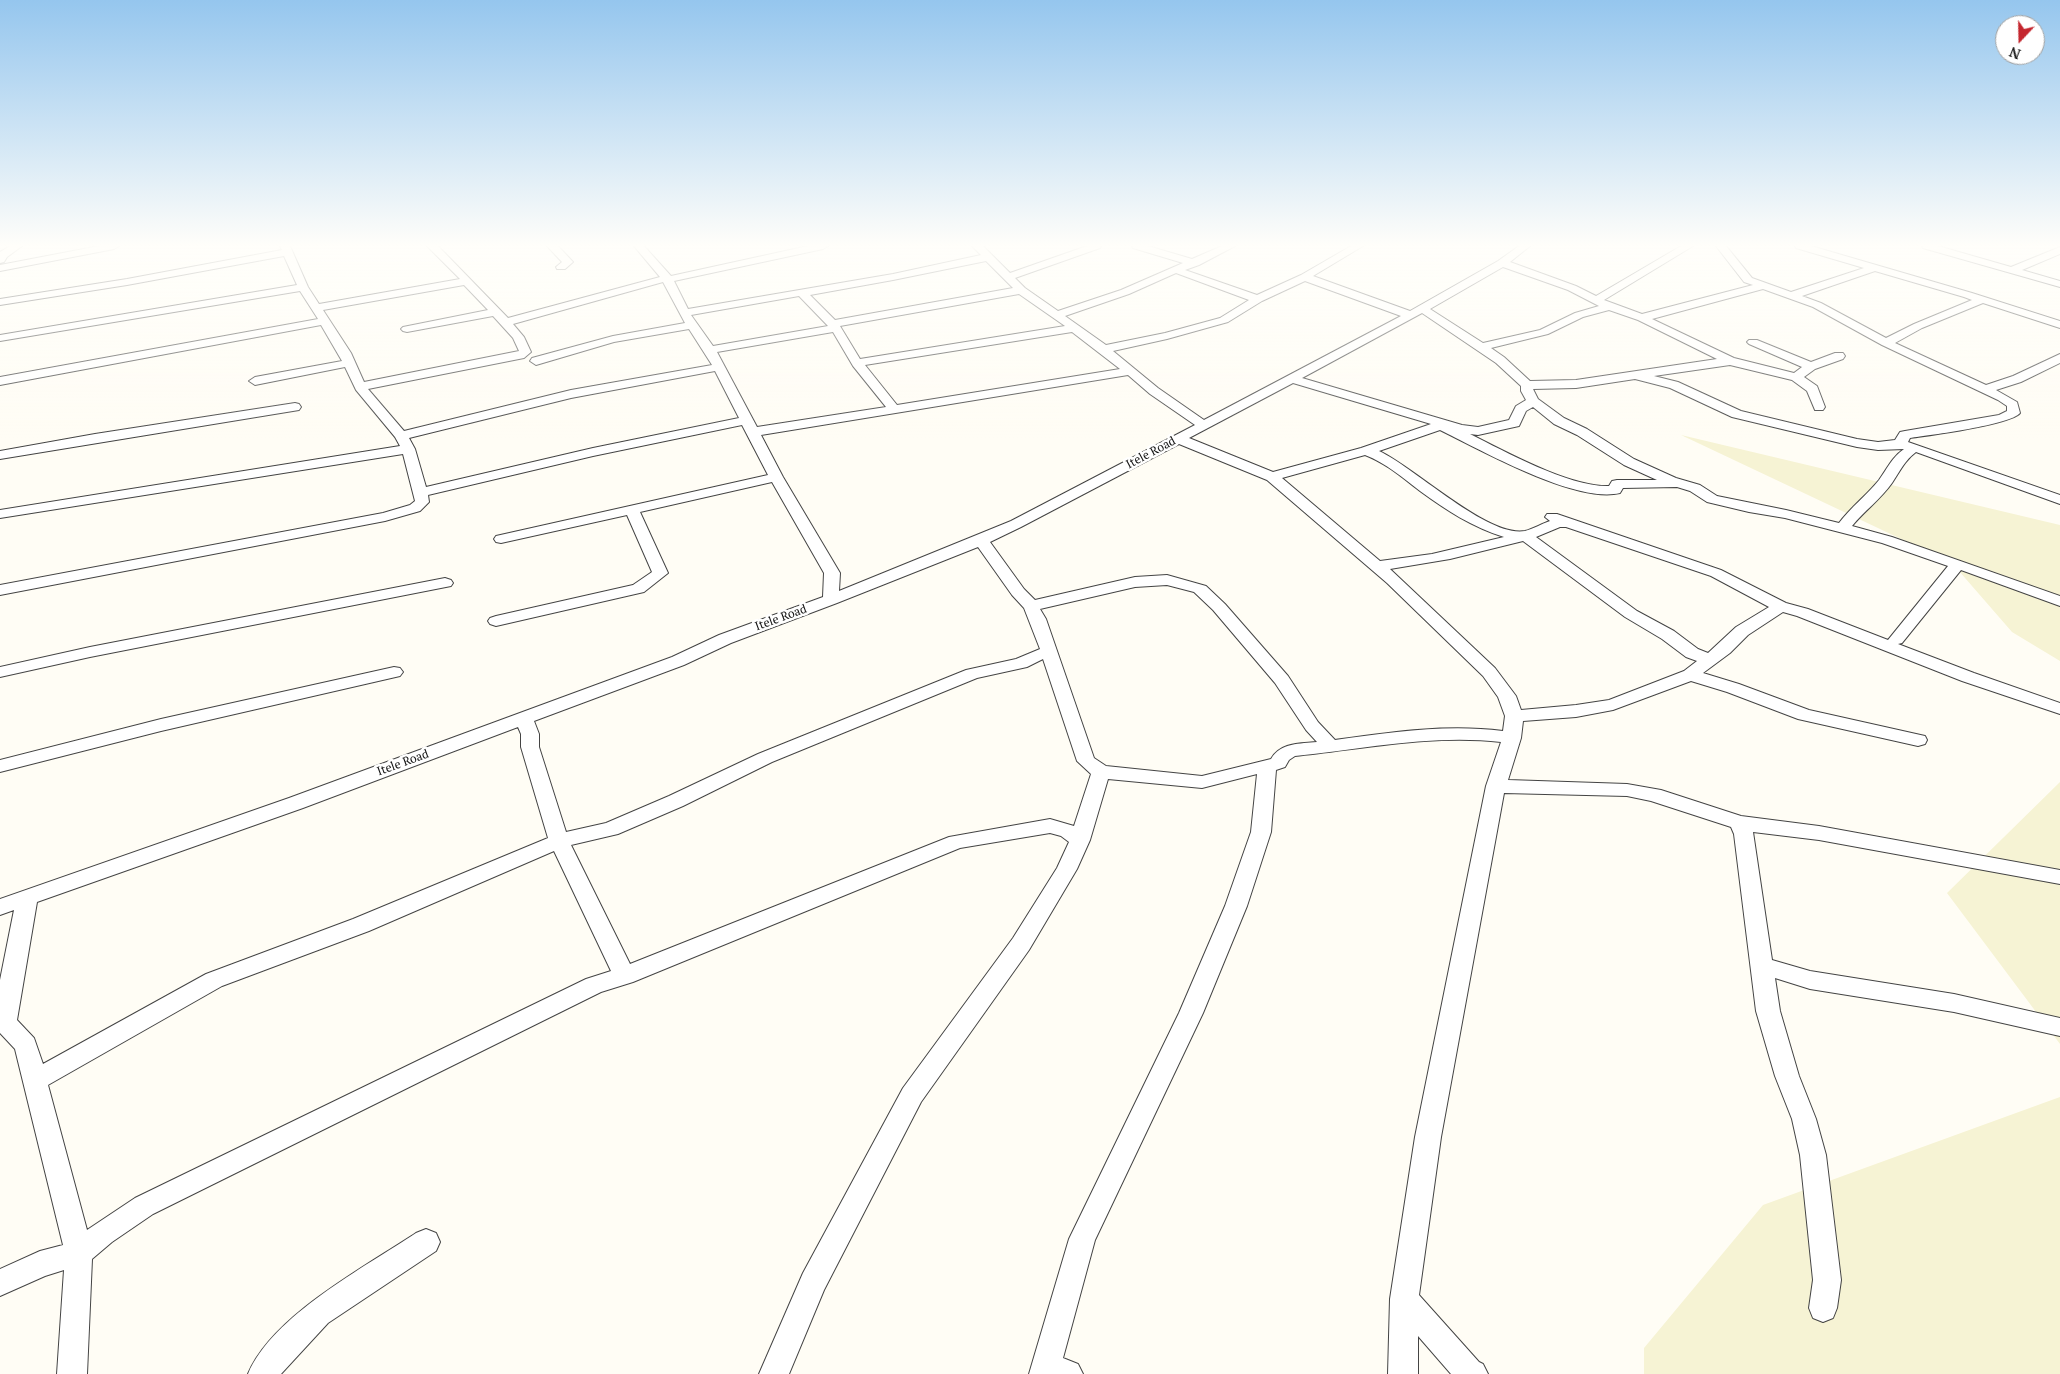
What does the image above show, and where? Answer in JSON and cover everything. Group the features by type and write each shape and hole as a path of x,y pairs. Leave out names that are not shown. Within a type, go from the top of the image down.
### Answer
{"street":[{"path":"0,338 166,310"},
{"path":"0,590 385,517 415,508 422,502 421,492 405,442 360,387 350,362 317,310"},
{"path":"506,322 550,310"},
{"path":"683,310 710,350 776,477 832,573 831,600"},
{"path":"684,313 700,310"},
{"path":"819,310 834,326 857,363 895,410"},
{"path":"710,350 916,310"},
{"path":"1049,310 1104,349 1154,391 1203,425"},
{"path":"1056,315 1071,310"},
{"path":"1104,349 1167,336 1224,320 1240,310"},
{"name":"Itele Road","path":"0,908 296,803 678,661 725,639 831,600 981,540 1016,524 1179,439 1417,310"},
{"path":"1425,310 1500,360 1527,385 1576,384 1730,361"},
{"path":"1480,347 1521,339 1544,332 1579,315 1597,310"},
{"path":"1618,310 1642,318 1730,361 1796,377 1813,389 1819,407"},
{"path":"1642,318 1672,310"},
{"path":"1826,310 1886,343 2002,397 2012,405 2014,413 1994,420 1905,435 1900,444"},
{"path":"1886,343 1918,326 1957,310"},
{"path":"2014,310 2060,325"},
{"path":"360,387 520,355 525,352 506,322 495,312 407,329"},
{"path":"0,381 91,366 324,321"},
{"path":"536,361 613,339 692,325"},
{"path":"857,363 1075,328"},
{"path":"1753,342 1811,366"},
{"path":"1796,377 1811,366 1840,356"},
{"path":"1985,390 2017,378 2060,358"},
{"path":"255,381 350,362"},
{"path":"0,514 405,442 570,394 718,367"},
{"path":"421,492 593,452 750,426 895,410 1130,371"},
{"path":"1657,371 1666,382"},
{"path":"1635,375 1666,382 1737,414 1857,443 1878,446 1900,444 1915,447 1988,472 2060,500"},
{"path":"1290,378 1441,425 1470,430 1494,428 1514,423 1521,409 1533,401"},
{"path":"1527,385 1527,391 1533,401 1560,421 1582,432 1629,462 1671,481 1695,488 1712,499 1843,528 1958,564 2060,601"},
{"path":"0,455 95,438 295,407"},
{"path":"1272,477 1366,451 1441,425 1546,474 1606,493 1615,490 1617,484 1662,484 1695,488"},
{"path":"1179,439 1272,477 1393,580 1488,672 1507,696 1514,716 1512,738 1496,786 1428,1137 1404,1299 1403,1374"},
{"path":"1843,528 1856,511 1886,481 1891,471 1905,454 1915,447"},
{"path":"1366,451 1399,468 1448,504 1487,527 1510,535 1526,536 1631,614 1668,635 1692,652 1709,660"},
{"path":"500,539 776,477"},
{"path":"496,621 638,589 660,573 632,510"},
{"path":"1376,566 1406,564 1526,536 1560,519 1716,573 1781,607 1802,612 1968,677 2060,709"},
{"path":"981,540 1018,592 1031,606 1038,619 1086,761 1101,772 1202,782 1267,767 1278,763 1282,756 1290,750 1332,747 1404,737 1473,733 1512,738"},
{"path":"1393,580 1406,564"},
{"path":"1896,638 1958,564"},
{"path":"1031,606 1135,582 1167,580 1200,589 1219,607 1282,680 1312,726 1332,747"},
{"path":"0,672 90,652 445,583"},
{"path":"1514,716 1576,711 1613,705 1690,675 1724,649 1742,631 1781,607"},
{"path":"36,1080 214,980 361,925 559,841 612,830 766,758 838,728 972,674 1021,663 1048,651"},
{"path":"0,766 161,725 394,672"},
{"path":"1690,675 1733,688 1804,715 1918,740"},
{"path":"524,718 530,734 530,746 559,841 624,976"},
{"path":"1052,1373 1082,1238 1191,1013 1236,906 1262,832 1267,767"},
{"path":"774,1374 813,1282 912,1095 1021,944 1067,869 1080,840 1101,772"},
{"path":"1496,786 1627,790 1654,795 1739,823 1819,834 2060,877"},
{"path":"1739,823 1744,834 1768,1011 1787,1076 1804,1119 1813,1155 1827,1280 1823,1308"},
{"path":"0,1283 40,1264 79,1252 103,1233 144,1206 594,985 624,976 956,842 1050,826 1068,831 1080,840"},
{"path":"27,898 5,1023 26,1045 79,1252 72,1374"},
{"path":"1762,965 1810,980 1954,1003 2060,1027"},
{"path":"263,1374 282,1350 318,1313 426,1242"},
{"path":"1404,1299 1467,1374"}],"shaded area":[{"path":"1681,435 2060,525 2060,661 2012,632 1952,563"},
{"path":"2060,782 2060,1044 1947,893"},
{"path":"2060,1097 2060,1374 1644,1374 1644,1348 1763,1205"}]}
